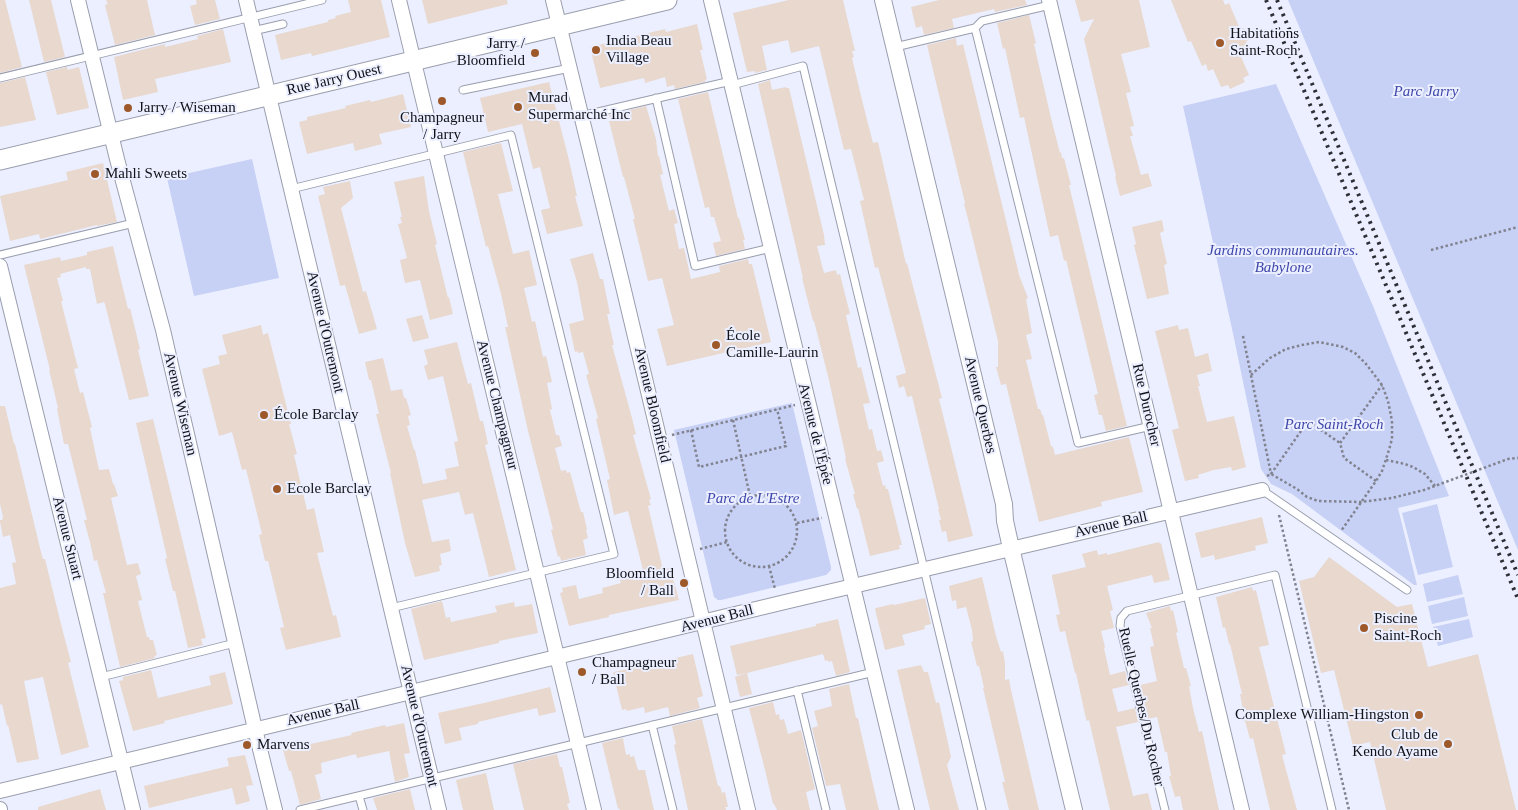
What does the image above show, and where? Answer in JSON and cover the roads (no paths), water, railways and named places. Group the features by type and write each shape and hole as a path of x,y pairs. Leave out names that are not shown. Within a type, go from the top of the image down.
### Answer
{"main road":[{"name":"Rue Jarry Ouest","path":"0,160 667,0"}],"street":[{"name":"Avenue Wiseman","path":"78,0 163,330 274,810"},
{"name":"Avenue d'Outremont","path":"246,0 439,810"},
{"name":"Avenue Champagneur","path":"399,0 594,810"},
{"name":"Avenue Bloomfield","path":"553,0 748,810"},
{"name":"Avenue de l'Épée","path":"711,0 907,810"},
{"name":"Avenue Querbes","path":"883,0 1074,810"},
{"name":"Rue Durocher","path":"1050,2 1242,810"},
{"name":"Avenue Stuart","path":"0,266 133,810"},
{"name":"Avenue Ball","path":"0,791 1011,548 1262,490"}],"lane":[{"path":"0,78 92,56 251,24 322,0"},
{"path":"895,47 975,28 982,21 1050,2"},
{"path":"251,24 283,24"},
{"path":"975,28 1078,443 1152,426"},
{"path":"581,116 803,66 982,810"},
{"path":"463,90 570,68"},
{"path":"656,98 695,266 770,248"},
{"path":"291,189 511,135 614,554 391,608"},
{"path":"0,255 134,223"},
{"path":"1262,490 1408,590"},
{"path":"1190,595 1275,574 1332,810"},
{"name":"Ruelle Querbes/Du Rocher","path":"1165,810 1120,626 1121,618 1127,611 1190,595"},
{"path":"101,677 235,643"},
{"path":"300,810 874,672"},
{"path":"797,690 826,810"},
{"path":"652,725 673,810"},
{"path":"359,796 363,810"}],"railway":[{"path":"1266,0 1518,599"},
{"path":"1277,0 1518,575"}],"place":[{"name":"Habitations Saint-Roch","path":"1220,43"},
{"name":"India Beau Village","path":"596,50"},
{"name":"Jarry / Bloomfield","path":"535,53"},
{"name":"Champagneur / Jarry","path":"442,101"},
{"name":"Murad Supermarché Inc","path":"518,107"},
{"name":"Jarry / Wiseman","path":"128,108"},
{"name":"Mahli Sweets","path":"95,174"},
{"name":"École Camille-Laurin","path":"716,345"},
{"name":"École Barclay","path":"264,415"},
{"name":"Ecole Barclay","path":"277,489"},
{"name":"Bloomfield / Ball","path":"684,583"},
{"name":"Piscine Saint-Roch","path":"1364,628"},
{"name":"Champagneur / Ball","path":"582,672"},
{"name":"Complexe William-Hingston","path":"1419,715"},
{"name":"Club de Kendo Ayame","path":"1448,744"},
{"name":"Marvens","path":"247,745"}],"park label":[{"name":"Parc Jarry","path":"1426,92"},
{"name":"Jardins communautaires. Babylone","path":"1283,260"},
{"name":"Parc Saint-Roch","path":"1334,425"},
{"name":"Parc de L'Estre","path":"753,499"}]}
